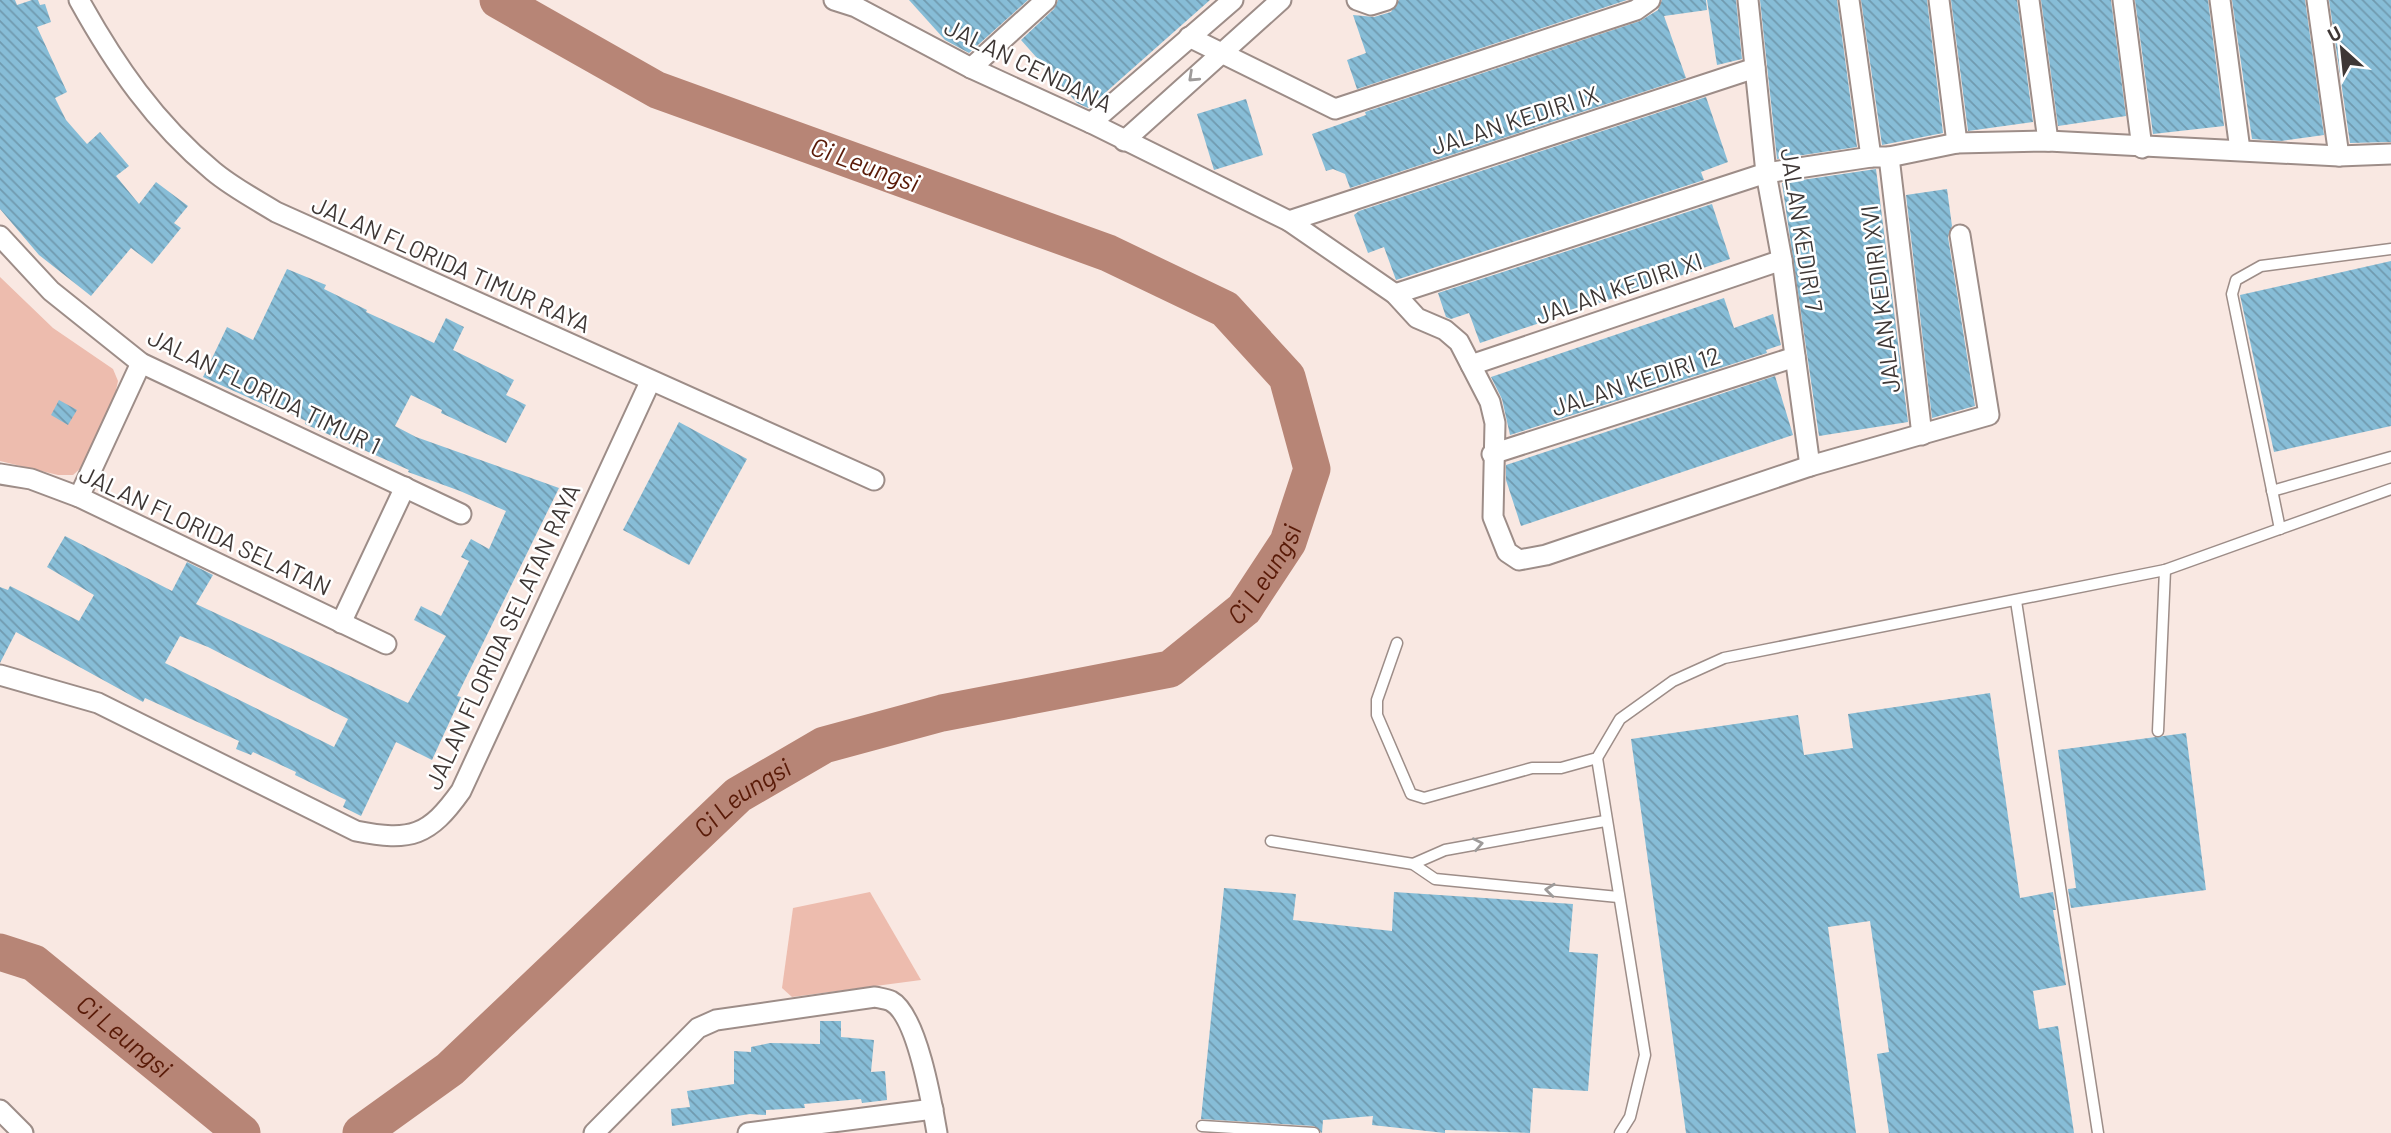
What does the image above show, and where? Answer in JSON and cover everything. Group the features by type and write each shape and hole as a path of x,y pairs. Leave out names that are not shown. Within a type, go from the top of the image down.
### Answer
{"street":[{"name":"JALAN FLORIDA TIMUR RAYA","path":"79,0 133,89 170,132 215,173 276,212 650,382 874,480"},
{"name":"JALAN CENDANA","path":"834,0 859,3 971,68 1289,221 1395,294 1417,318 1446,330 1459,342 1490,402 1495,423 1492,454 1493,517 1507,552 1519,560 1546,555 1810,466"},
{"path":"971,68 1046,0"},
{"path":"1090,123 1233,0"},
{"path":"1124,141 1281,0"},
{"path":"1357,0 1371,5 1387,0"},
{"path":"1189,37 1335,109 1636,10 1650,0"},
{"name":"JALAN KEDIRI 7","path":"1748,0 1766,173 1782,260 1810,466"},
{"name":"JALAN KEDIRI XVI","path":"1849,0 1880,157 1922,435"},
{"path":"1939,0 1957,144"},
{"path":"2029,0 2048,142"},
{"path":"2123,0 2142,148"},
{"path":"2220,0 2240,150"},
{"path":"2317,0 2339,156"},
{"name":"JALAN KEDIRI IX","path":"1289,221 1755,68"},
{"path":"1395,294 1766,173 1957,144 2048,142 2339,156 2391,154"},
{"path":"1810,466 1989,415 1960,235"},
{"name":"JALAN FLORIDA TIMUR 1","path":"0,236 51,291 141,363 461,514"},
{"name":"JALAN KEDIRI XI","path":"1471,365 1782,260"},
{"name":"JALAN KEDIRI 12","path":"1492,454 1795,357"},
{"path":"79,497 141,363"},
{"name":"JALAN FLORIDA SELATAN RAYA","path":"0,675 98,703 356,831 387,838 414,834 441,819 461,791 650,382"},
{"name":"JALAN FLORIDA SELATAN","path":"0,474 31,479 79,497 386,644"},
{"path":"341,623 405,487"},
{"path":"594,1133 698,1028 716,1020 874,997 891,1001 905,1017 921,1056 937,1133"},
{"path":"748,1133 933,1109"}],"lane":[{"path":"2280,528 2232,294 2236,280 2245,272 2261,267 2391,249"},
{"path":"2272,491 2391,457"},
{"path":"1620,1133 1630,1117 1645,1055 1605,821 1597,758 1620,719 1673,681 1724,658 2165,570 2391,489"},
{"path":"2158,731 2165,570"},
{"path":"2016,601 2098,1133"},
{"path":"1397,643 1377,700 1377,715 1396,766 1416,798 1532,768 1561,768 1597,758"},
{"path":"1413,864 1445,850 1605,821"},
{"path":"1271,841 1413,864 1435,879 1618,897"},
{"path":"1202,1126 1314,1133"}],"shaded area":[{"path":"0,277 53,328 113,369 118,381 115,395 83,466 73,475 58,475 0,461"},
{"path":"870,892 921,980 792,997 782,988 793,908"}],"building":[{"path":"0,0 15,0 17,5 32,0 38,0 40,5 45,4 51,22 37,27 67,92 55,98 66,120 87,144 100,132 129,166 116,176 139,204 156,182 188,206 174,223 181,228 152,264 131,248 91,296 39,255 0,209"},
{"path":"909,0 1028,0 969,53 945,40"},
{"path":"1058,0 1210,0 1088,108 1077,103 1021,40 1054,9"},
{"path":"1399,0 1627,0 1357,89 1347,60 1366,53 1353,15 1374,17 1391,12"},
{"path":"1662,0 1706,0 1707,10 1664,16 1686,78 1350,188 1345,174 1333,169 1326,171 1312,134 1366,115 1365,112 1640,21 1658,10"},
{"path":"1707,0 1736,0 1742,59 1717,65"},
{"path":"1760,0 1837,0 1857,147 1777,159"},
{"path":"1861,0 1927,0 1943,133 1882,145"},
{"path":"1951,0 2017,0 2033,122 1968,131"},
{"path":"2041,0 2111,0 2126,116 2058,126"},
{"path":"2135,0 2208,0 2224,126 2153,134"},
{"path":"2232,0 2305,0 2324,135 2281,141 2252,139"},
{"path":"2329,0 2391,0 2391,142 2350,143"},
{"path":"1706,97 1728,162 1701,172 1704,180 1396,280 1384,247 1368,253 1354,215 1359,211"},
{"path":"1246,99 1263,155 1214,170 1197,114"},
{"path":"1876,169 1908,422 1819,436 1782,183"},
{"path":"1947,189 1952,226 1948,237 1975,406 1932,418 1906,195"},
{"path":"1712,204 1730,259 1480,343 1469,313 1451,319 1446,317 1438,293"},
{"path":"2391,261 2391,426 2274,452 2240,295"},
{"path":"287,269 326,285 324,289 367,310 366,312 434,343 446,318 464,327 453,350 514,380 506,395 526,405 506,443 441,413 442,410 411,395 395,426 416,437 559,488 457,696 461,697 432,760 396,742 361,816 343,807 346,800 295,775 296,772 253,752 251,755 236,749 239,741 145,698 143,702 16,632 0,663 0,587 8,590 10,586 79,621 94,595 47,567 65,536 172,591 187,562 213,575 196,604 408,703 446,636 414,620 421,606 441,616 469,561 461,557 471,539 489,549 506,511 408,472 409,470 305,424 306,421 278,407 276,410 203,377 227,327 253,340","holes":["180,636 208,647 348,719 334,747 165,663"]},
{"path":"1724,298 1734,328 1773,314 1781,345 1766,350 1767,353 1510,435 1502,399 1491,377"},
{"path":"1775,376 1793,435 1521,526 1506,480 1506,465"},
{"path":"59,400 77,410 68,425 51,415"},
{"path":"679,422 747,459 689,565 623,530"},
{"path":"1990,693 2020,898 2053,892 2056,910 2053,910 2066,985 2033,991 2039,1029 2058,1026 2074,1133 1889,1133 1877,1054 1889,1052 1870,921 1828,927 1856,1133 1686,1133 1631,739 1798,715 1804,755 1853,748 1848,714"},
{"path":"2186,733 2206,890 2071,908 2068,889 2076,888 2058,750"},
{"path":"1224,888 1296,894 1293,920 1392,931 1394,892 1573,904 1569,952 1598,954 1588,1091 1533,1088 1530,1133 1445,1130 1445,1133 1372,1125 1373,1116 1323,1120 1322,1133 1314,1126 1201,1119"},
{"path":"820,1021 841,1021 841,1037 874,1040 871,1072 885,1071 887,1100 862,1103 861,1099 804,1104 805,1108 766,1110 766,1115 750,1114 672,1126 671,1109 690,1107 687,1091 734,1084 734,1051 751,1052 751,1047 770,1043 820,1044"}],"waterway":[{"name":"Ci Leungsi","path":"361,1133 450,1069 738,795 824,745 942,713 1170,669 1244,609 1288,542 1312,469 1287,377 1225,309 1108,253 657,90 498,0"},
{"name":"Ci Leungsi","path":"0,952 34,963 242,1133"}]}
